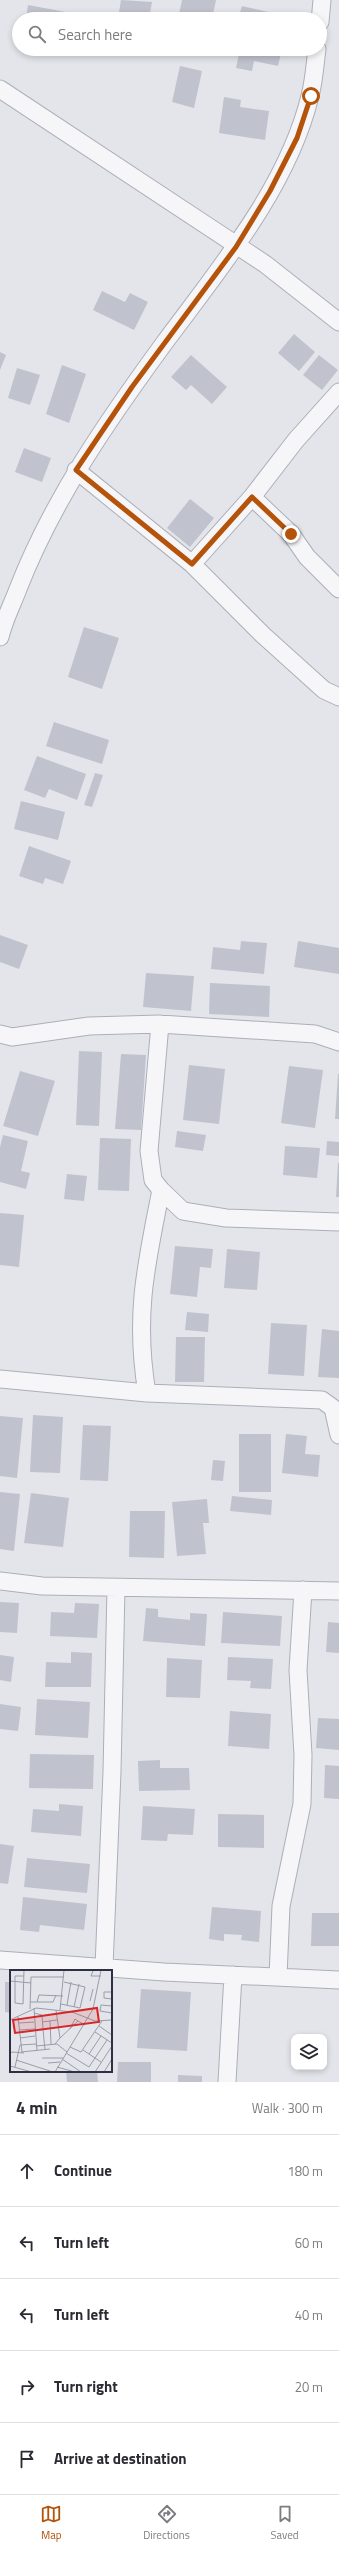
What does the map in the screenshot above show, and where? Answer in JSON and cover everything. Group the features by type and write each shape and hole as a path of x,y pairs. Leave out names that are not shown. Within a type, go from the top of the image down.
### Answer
{"street":[{"path":"321,12 322,0"},
{"path":"0,637 31,556 76,470 132,387 236,247 270,191 297,138 311,96 316,56"},
{"path":"0,89 19,99 236,247 265,264 339,322"},
{"path":"192,564 252,497 296,440 339,392"},
{"path":"76,470 192,564 263,635 324,690 339,697"},
{"path":"252,497 291,534 306,557 339,589"},
{"path":"160,1024 149,1151 153,1180 161,1190 183,1211 226,1218 339,1222"},
{"path":"0,1034 12,1037 89,1026 160,1024 315,1034 339,1042"},
{"path":"147,1393 141,1347 141,1297 161,1190"},
{"path":"0,1379 147,1393 322,1400 339,1396"},
{"path":"322,1400 333,1408 339,1435"},
{"path":"0,1581 42,1586 339,1591 339,1582"},
{"path":"104,1968 112,1772 116,1588"},
{"path":"278,1977 281,1906 302,1804 303,1755 298,1670 303,1590"},
{"path":"0,1960 104,1968 339,1980"},
{"path":"227,2082 233,1975"}],"building":[{"path":"121,0 152,2 150,12 119,12"},
{"path":"182,0 216,0 213,12 179,12"},
{"path":"28,5 66,12 27,12"},
{"path":"242,6 268,12 240,12"},
{"path":"239,56 280,56 278,66 254,61 252,71 236,68"},
{"path":"180,66 202,71 194,108 172,102"},
{"path":"224,97 241,100 240,107 269,111 265,140 219,133"},
{"path":"102,291 125,302 130,293 148,302 134,330 93,310"},
{"path":"294,334 315,352 299,371 278,353"},
{"path":"0,352 6,355 0,370"},
{"path":"191,355 227,387 212,404 191,385 186,390 171,377"},
{"path":"319,355 338,370 322,390 303,375"},
{"path":"62,365 86,374 69,423 46,414"},
{"path":"17,368 40,375 30,405 8,398"},
{"path":"24,448 51,458 42,482 15,472"},
{"path":"190,499 214,518 190,547 167,528"},
{"path":"84,627 119,638 102,689 68,677"},
{"path":"54,722 109,740 102,764 46,746"},
{"path":"37,756 86,774 77,800 49,789 45,798 24,790"},
{"path":"95,773 103,775 92,807 84,805"},
{"path":"21,801 65,812 58,840 14,829"},
{"path":"29,846 71,861 63,884 45,878 43,884 19,876"},
{"path":"0,935 28,945 19,969 0,962"},
{"path":"241,941 267,943 264,974 211,969 213,947 240,950"},
{"path":"298,941 339,948 339,974 294,967"},
{"path":"146,973 194,976 191,1011 143,1007"},
{"path":"210,983 270,986 269,1017 209,1014"},
{"path":"79,1051 102,1052 99,1126 76,1125"},
{"path":"121,1054 146,1055 141,1130 115,1129"},
{"path":"189,1065 225,1069 219,1124 183,1120"},
{"path":"289,1066 323,1070 315,1128 281,1123"},
{"path":"20,1071 55,1081 38,1136 3,1126"},
{"path":"338,1074 339,1119 335,1119"},
{"path":"177,1131 206,1135 203,1151 175,1147"},
{"path":"3,1135 28,1141 21,1171 30,1173 26,1189 0,1182 0,1147"},
{"path":"100,1138 131,1139 129,1191 98,1190"},
{"path":"327,1141 339,1142 339,1156 326,1155"},
{"path":"285,1146 320,1148 317,1178 283,1175"},
{"path":"338,1163 339,1197 336,1197"},
{"path":"67,1174 87,1176 84,1201 64,1199"},
{"path":"0,1213 24,1215 19,1267 0,1265"},
{"path":"175,1246 213,1249 211,1268 200,1267 197,1297 170,1294"},
{"path":"227,1249 260,1252 257,1290 224,1288"},
{"path":"187,1312 209,1314 208,1332 185,1330"},
{"path":"271,1323 307,1325 304,1376 268,1374"},
{"path":"322,1329 339,1331 339,1378 318,1377"},
{"path":"176,1337 205,1337 204,1382 175,1382"},
{"path":"33,1415 63,1417 60,1473 30,1472"},
{"path":"0,1416 23,1418 17,1478 0,1476"},
{"path":"83,1425 111,1426 108,1481 80,1480"},
{"path":"239,1434 271,1434 271,1492 239,1492"},
{"path":"286,1434 307,1436 305,1454 320,1455 318,1477 282,1473"},
{"path":"213,1460 225,1461 223,1481 211,1480"},
{"path":"0,1492 20,1494 14,1551 0,1549"},
{"path":"31,1493 69,1498 63,1547 24,1543"},
{"path":"232,1496 272,1500 271,1515 230,1511"},
{"path":"207,1499 209,1523 203,1523 206,1554 177,1556 172,1502"},
{"path":"130,1511 165,1511 164,1558 129,1557"},
{"path":"0,1602 19,1603 17,1633 0,1632"},
{"path":"75,1603 99,1604 97,1638 50,1636 51,1612 74,1613"},
{"path":"146,1608 158,1609 158,1617 190,1620 190,1613 207,1614 205,1646 143,1641"},
{"path":"223,1612 282,1616 280,1646 221,1643"},
{"path":"328,1622 339,1623 339,1653 326,1652"},
{"path":"71,1652 92,1653 91,1687 45,1687 46,1662 71,1663"},
{"path":"0,1655 14,1657 11,1682 0,1680"},
{"path":"228,1657 273,1659 271,1689 250,1688 251,1681 227,1680"},
{"path":"167,1658 202,1660 200,1698 166,1697"},
{"path":"37,1699 90,1702 88,1738 35,1735"},
{"path":"0,1704 21,1707 18,1731 0,1729"},
{"path":"230,1711 271,1714 269,1749 228,1746"},
{"path":"318,1718 339,1719 339,1750 316,1748"},
{"path":"30,1754 94,1755 93,1789 29,1788"},
{"path":"160,1760 160,1768 189,1768 190,1790 139,1791 138,1761"},
{"path":"325,1765 339,1766 339,1799 324,1798"},
{"path":"59,1804 83,1806 81,1836 31,1832 33,1809 59,1811"},
{"path":"143,1806 195,1809 193,1835 168,1834 167,1841 141,1840"},
{"path":"218,1814 264,1815 264,1848 218,1847"},
{"path":"0,1844 14,1846 8,1884 0,1883"},
{"path":"27,1858 90,1864 87,1893 24,1887"},
{"path":"23,1897 87,1904 84,1930 40,1925 39,1932 20,1930"},
{"path":"212,1907 261,1911 259,1942 241,1940 242,1935 224,1934 224,1941 209,1939"},
{"path":"312,1913 339,1913 339,1946 311,1946"},
{"path":"5,1982 10,1982 10,2013 5,2012"},
{"path":"141,1989 191,1992 187,2051 137,2048"},
{"path":"118,2062 151,2062 151,2082 117,2082"},
{"path":"66,2072 97,2072 98,2082 67,2082"},
{"path":"178,2075 202,2076 202,2082 178,2082"}],"route":[{"path":"291,534 273,520 252,497 192,564 76,470 132,387 236,247 270,191 297,138 311,96"}]}
